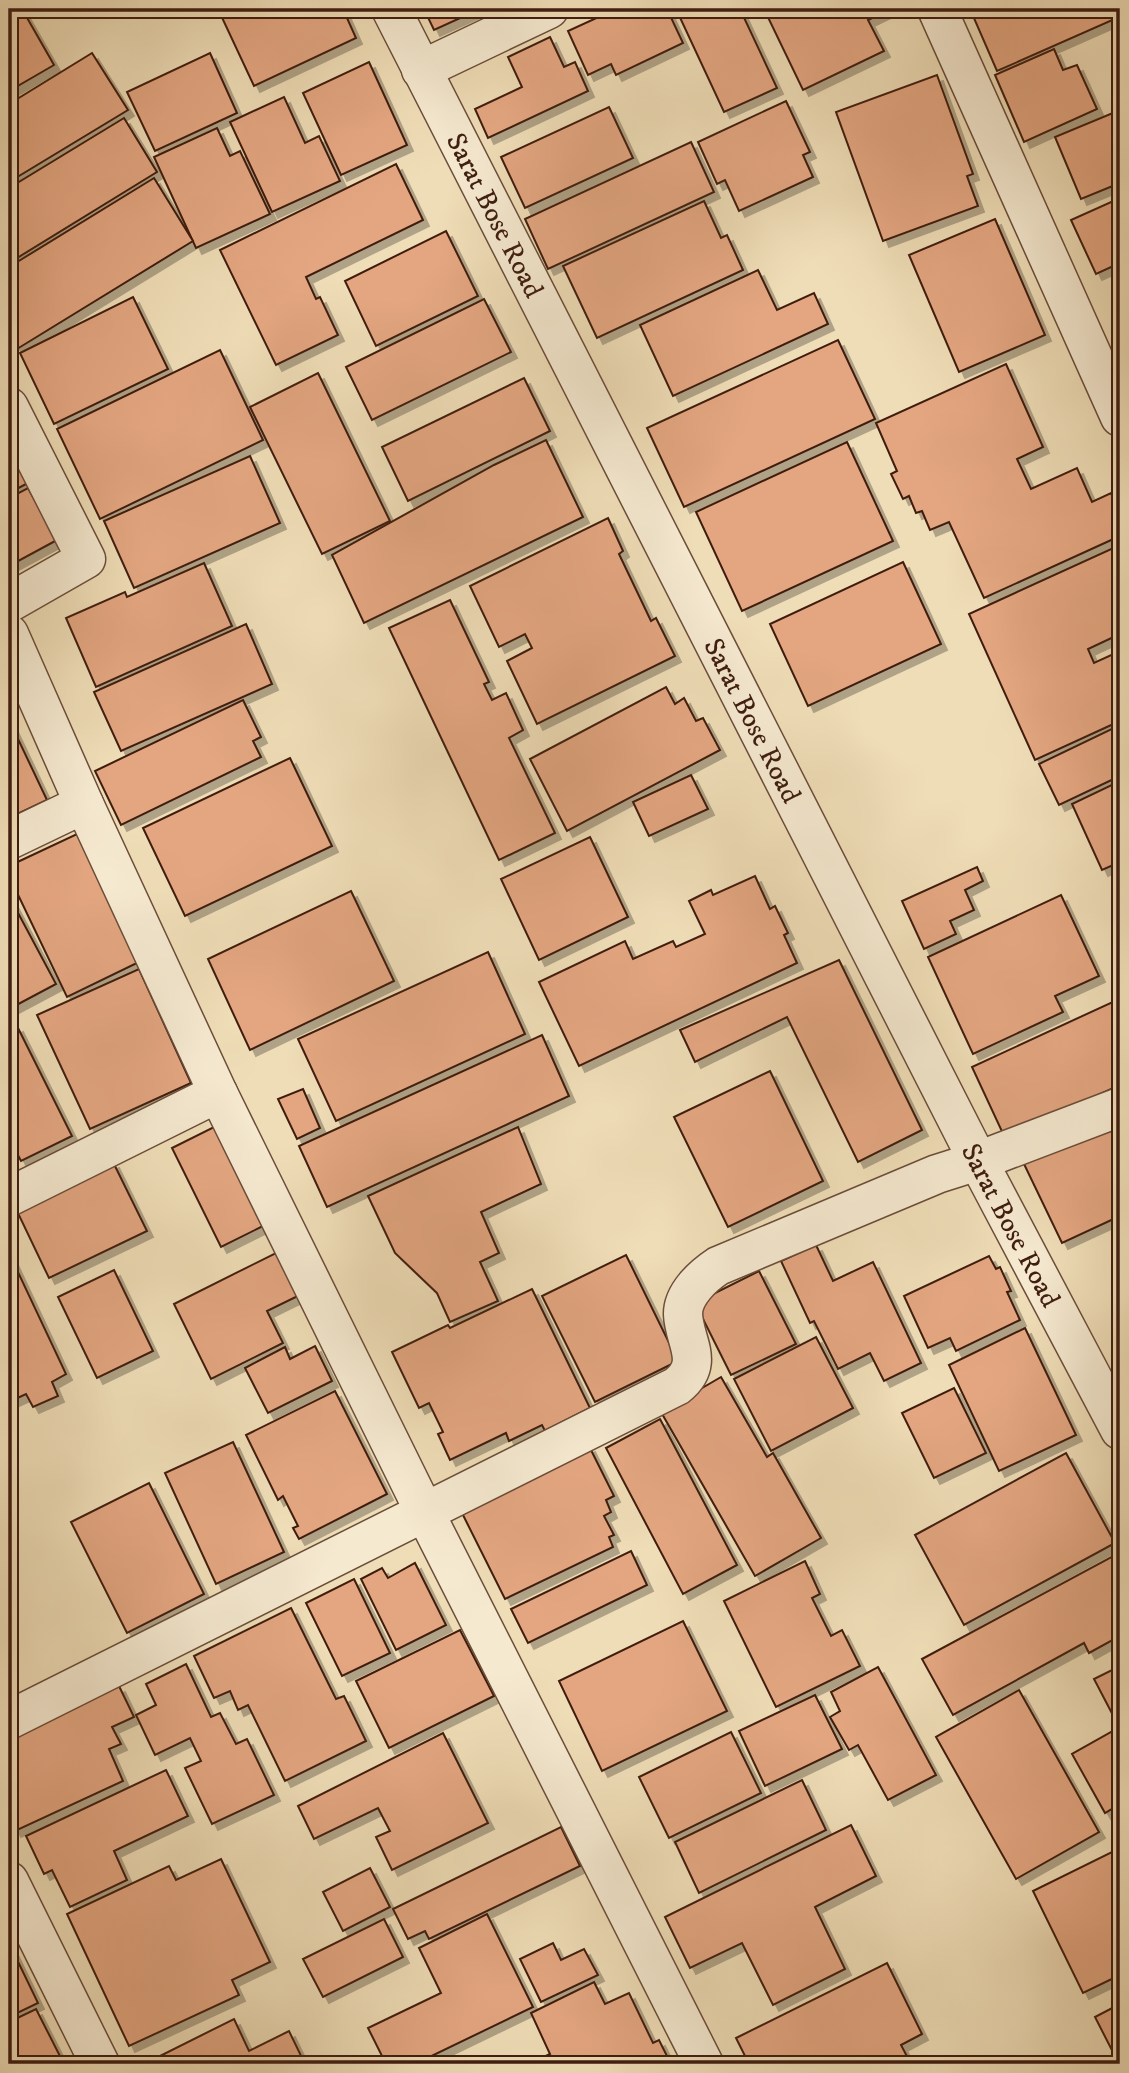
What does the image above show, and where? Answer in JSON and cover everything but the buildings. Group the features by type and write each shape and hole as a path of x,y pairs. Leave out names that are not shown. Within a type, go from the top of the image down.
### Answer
{"street":[{"name":"Sarat Bose Road","path":"391,9 978,1161 1120,1430"},
{"path":"421,70 549,9"},
{"path":"937,9 1120,417"},
{"path":"9,407 86,559 9,603"},
{"path":"9,634 84,804 218,1093 424,1511 704,2064"},
{"path":"9,840 84,804"},
{"path":"9,1197 218,1093"},
{"path":"9,1720 677,1386 685,1380 690,1371 693,1357 683,1312 695,1286 718,1266 937,1174 1120,1107"},
{"path":"9,1881 100,2064"}]}
